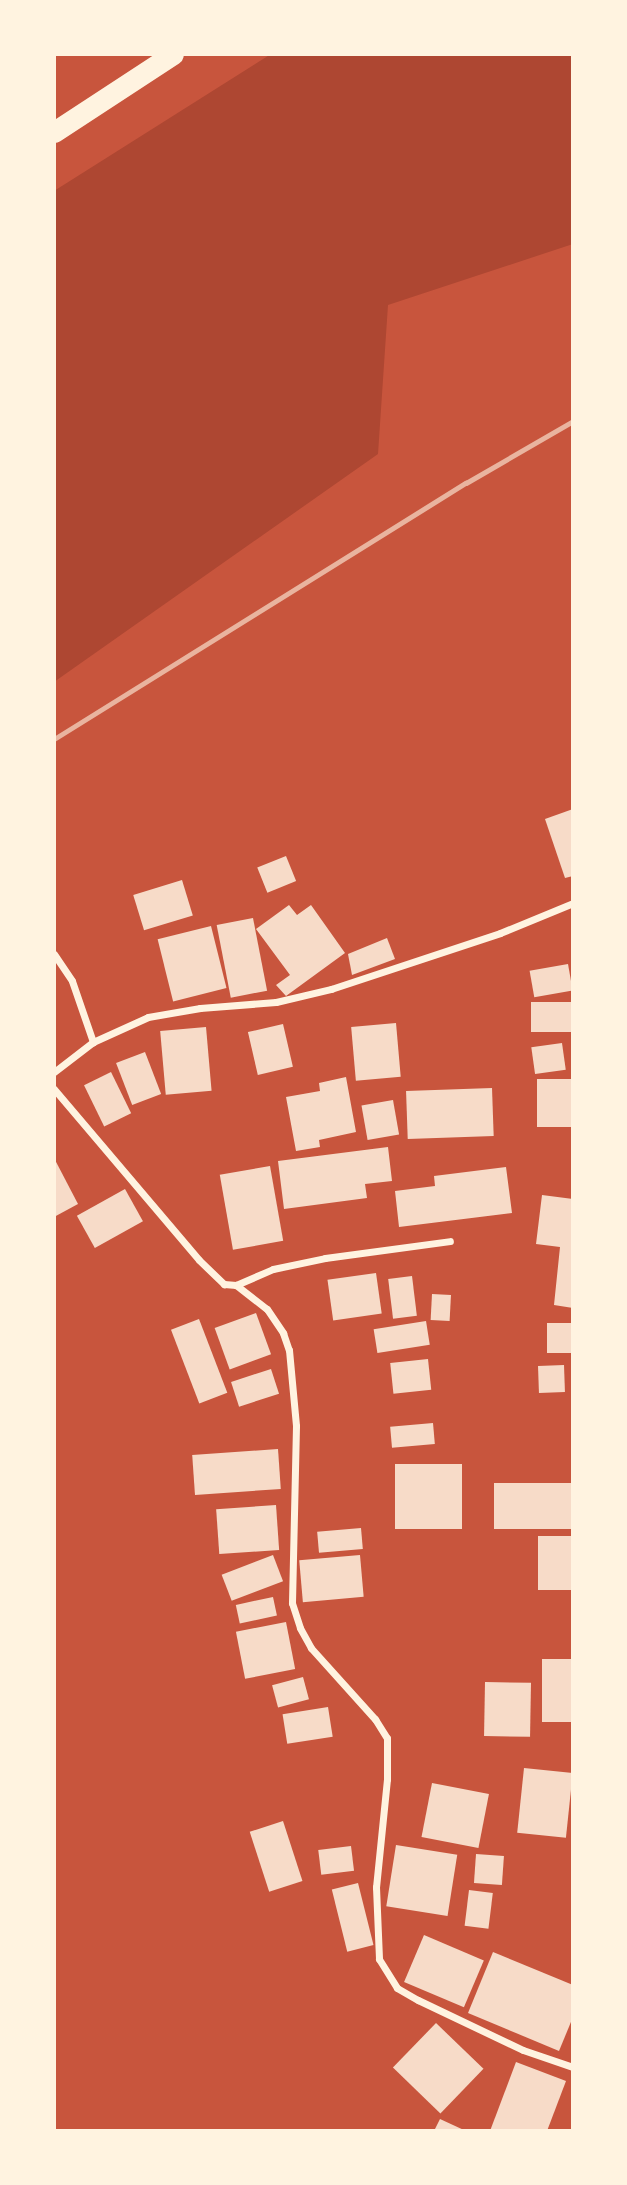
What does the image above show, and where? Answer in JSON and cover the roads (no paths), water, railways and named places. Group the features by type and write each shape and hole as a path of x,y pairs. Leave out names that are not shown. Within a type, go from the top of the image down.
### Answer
{"highway":[{"path":"54,132 173,54"}],"street":[{"path":"54,1072 93,1042 148,1017 200,1008 276,1002 366,979 500,933 573,903"},
{"path":"54,954 72,981 93,1042"},
{"path":"54,1088 212,1275 224,1284 236,1285 286,1266 396,1247 450,1241"},
{"path":"236,1285 267,1309 283,1333 289,1350 296,1426 292,1603 300,1628 311,1648 375,1718 387,1738 387,1779 376,1887 379,1959 397,1988 418,2000 511,2045 573,2067"}],"railway":[{"path":"54,739 466,483 573,421"}]}
